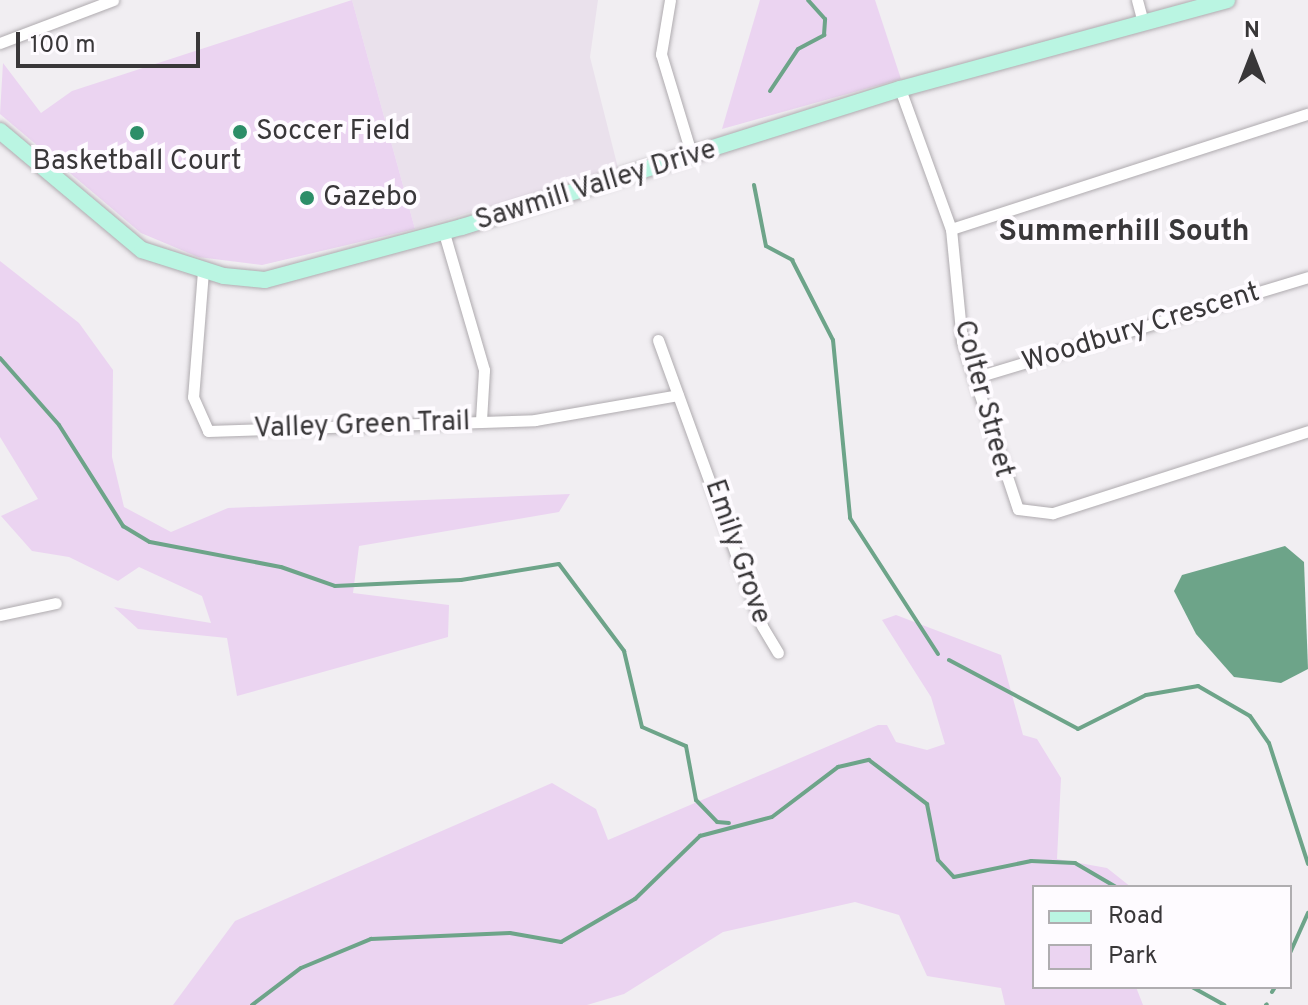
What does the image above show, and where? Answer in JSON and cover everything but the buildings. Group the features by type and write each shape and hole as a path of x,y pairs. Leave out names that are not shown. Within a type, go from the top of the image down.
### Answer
{"street":[{"path":"0,43 113,0"},
{"path":"670,0 661,54 692,156"},
{"path":"1137,0 1143,22"},
{"name":"Sawmill Valley Drive","path":"0,131 142,250 203,271 265,280 444,233 900,89 1227,0"},
{"name":"Colter Street","path":"900,89 951,229 962,341 1005,486 1028,513 1053,513 1308,431"},
{"path":"951,229 1308,114"},
{"path":"444,233 484,370 481,421"},
{"name":"Valley Green Trail","path":"203,271 193,397 208,431 481,421 678,395"},
{"name":"Woodbury Crescent","path":"974,378 1308,277"},
{"path":"658,340 678,395"},
{"name":"Emily Grove","path":"678,395 701,449 763,630 778,653"},
{"path":"0,615 56,603"}],"shaded area":[{"path":"352,0 598,0 590,57 618,168 415,229"},
{"path":"1285,546 1304,562 1308,669 1281,683 1234,677 1196,634 1174,591 1182,575"}],"green space":[{"path":"352,0 415,229 262,265 198,257 141,233 0,114 3,63 41,113 72,91"},
{"path":"760,0 875,0 901,79 722,129"},
{"path":"0,261 79,323 113,370 112,457 124,507 171,532 228,508 570,494 559,512 359,546 353,593 449,605 448,637 237,696 227,638 138,629 114,607 211,623 202,596 139,567 118,581 69,557 32,551 1,516 38,499 0,437"},
{"path":"896,615 1001,655 1023,735 1037,739 1061,778 1057,859 1107,868 1128,885 1032,885 1032,989 1137,989 1143,1005 1005,1005 1001,988 927,976 899,915 855,902 723,932 624,994 587,1005 173,1005 235,921 552,783 596,809 608,840 878,725 887,725 896,742 927,750 945,744 931,697 882,620"}],"waterway":[{"path":"770,91 798,49 824,35 825,19 808,0"},
{"path":"754,185 766,246 792,260 833,340 850,518 938,654"},
{"path":"0,358 59,425 123,526 150,542 281,567 335,586 461,580 559,564 624,651 642,727 686,746 696,800 717,822 729,823"},
{"path":"949,660 1078,729 1146,695 1198,686 1250,716 1269,743 1308,864"},
{"path":"252,1005 301,968 371,939 510,933 561,942 635,899 700,836 772,817 838,767 869,760 927,804 938,860 954,877 1031,861 1075,863 1113,885"},
{"path":"1292,949 1308,913"},
{"path":"1196,989 1224,1005"}],"place":[{"name":"Soccer Field","path":"240,132"},
{"name":"Basketball Court","path":"137,133"},
{"name":"Gazebo","path":"307,198"}],"district":[{"name":"Summerhill South","path":"1124,233"}]}
